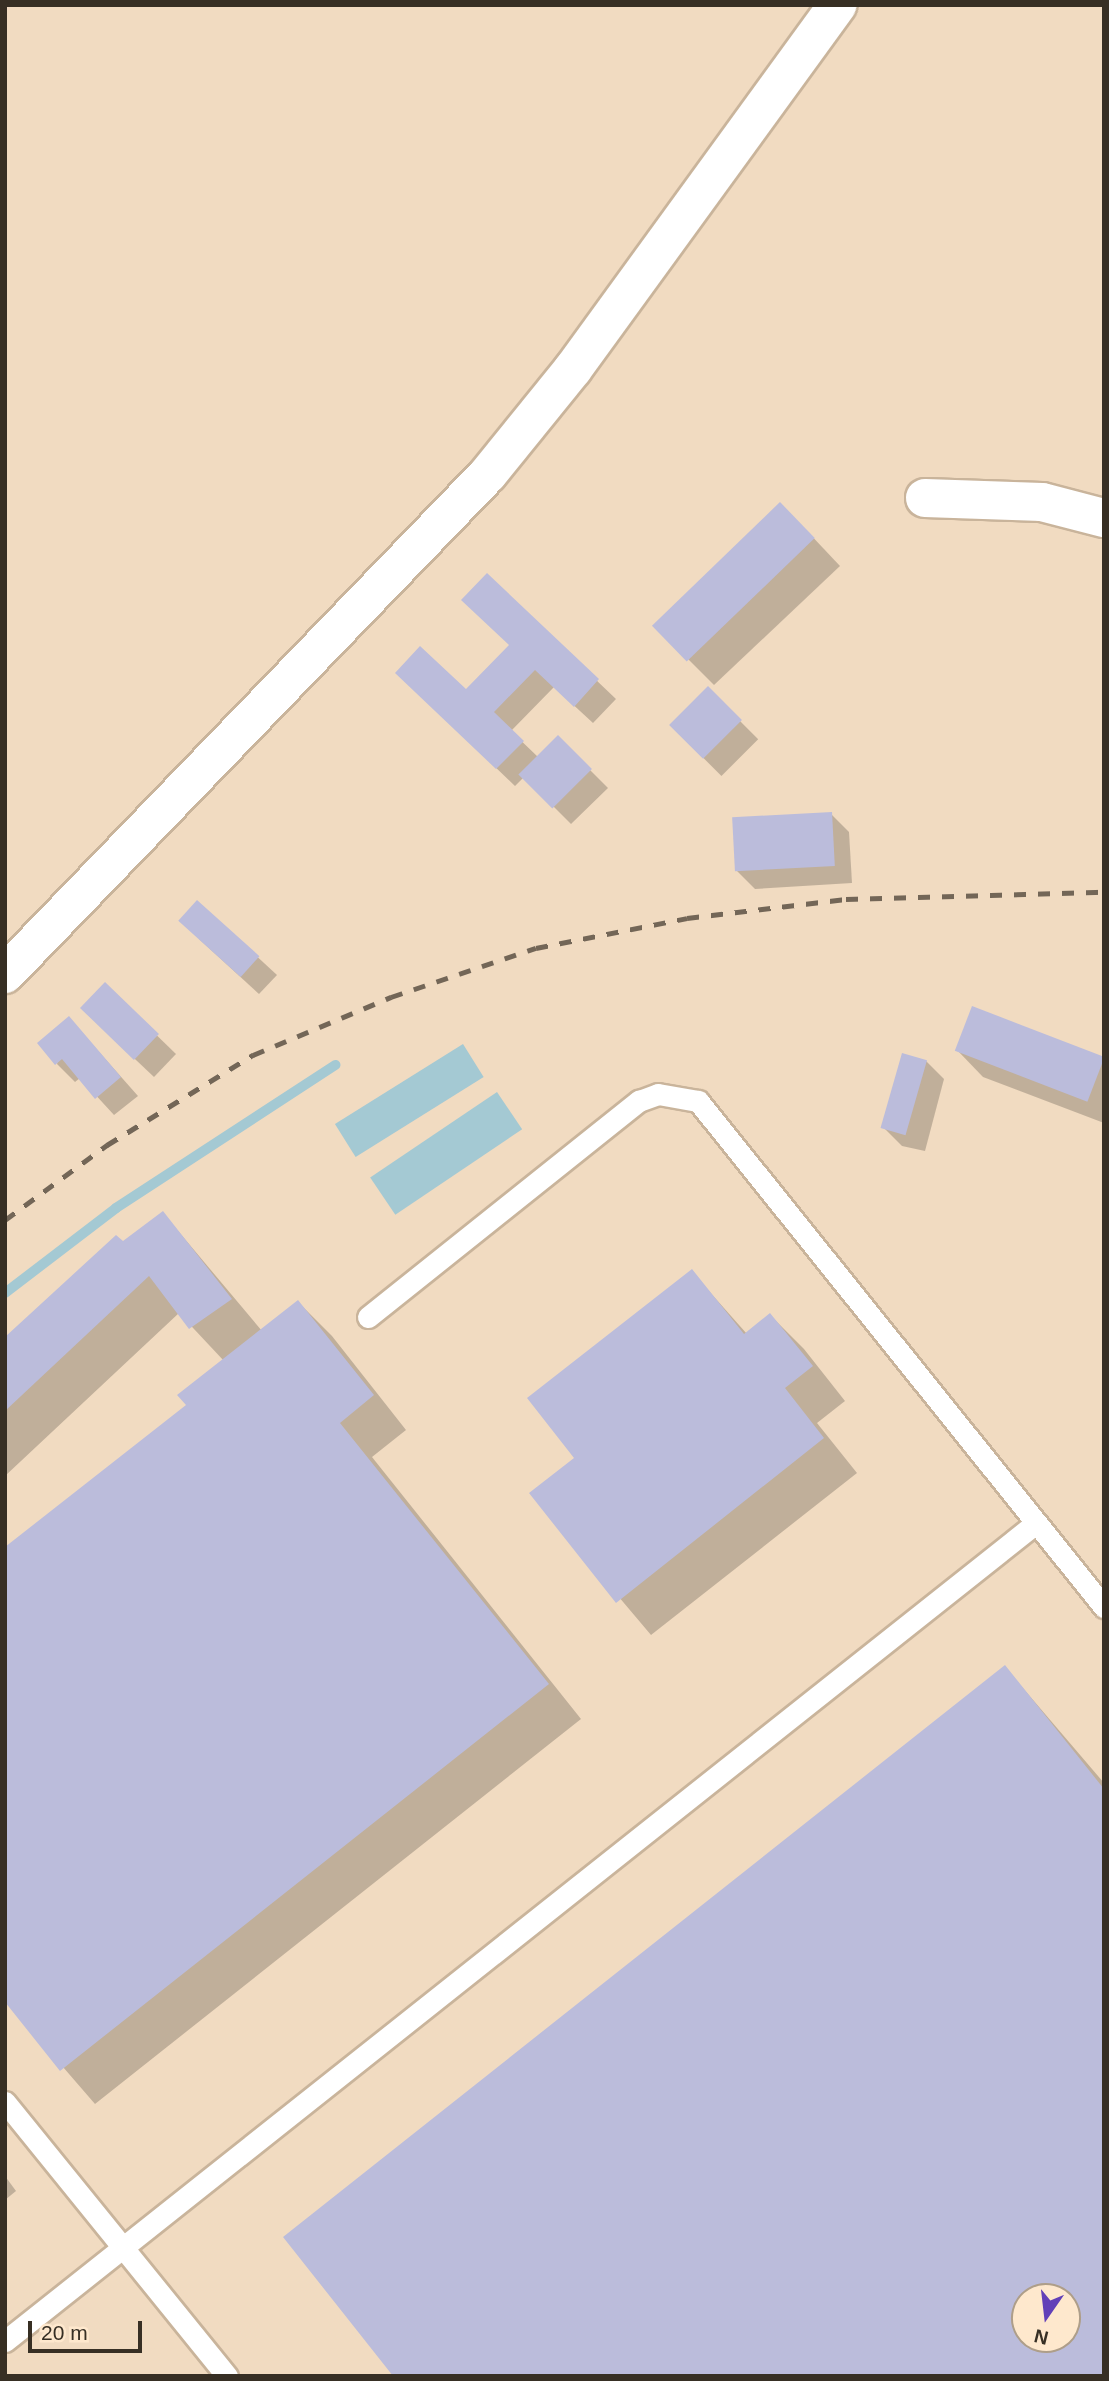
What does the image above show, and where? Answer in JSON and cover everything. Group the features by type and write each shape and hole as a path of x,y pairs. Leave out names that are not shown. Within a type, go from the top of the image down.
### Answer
{"street":[{"path":"5,974 488,474 573,369 837,5"},
{"path":"925,498 1042,502 1104,518"}],"lane":[{"path":"368,1317 639,1101 658,1094 688,1098 716,1116 1104,1607"},
{"path":"5,2342 1036,1523"},
{"path":"5,2102 227,2376"}],"water":[{"path":"463,1044 484,1077 356,1157 335,1124"},
{"path":"497,1092 522,1129 395,1215 370,1178"}],"building":[{"path":"780,502 815,538 687,662 652,626"},
{"path":"487,573 599,679 574,707 535,670 494,712 524,741 496,769 395,673 420,646 466,689 509,645 461,600"},
{"path":"708,686 742,720 703,759 669,725"},
{"path":"558,735 592,769 552,809 518,775"},
{"path":"832,812 835,866 735,871 732,817"},
{"path":"197,900 259,956 241,977 178,921"},
{"path":"105,982 159,1034 134,1060 80,1008"},
{"path":"972,1006 1104,1057 1087,1102 955,1051"},
{"path":"69,1016 121,1077 95,1099 62,1059 55,1065 37,1043"},
{"path":"902,1053 927,1060 905,1135 881,1128"},
{"path":"163,1211 232,1299 189,1329 149,1276 5,1411 5,1337 116,1235 123,1241"},
{"path":"692,1269 744,1334 770,1313 813,1366 785,1388 824,1438 616,1603 529,1493 574,1458 527,1398"},
{"path":"298,1300 374,1395 340,1423 549,1684 60,2071 5,2002 5,1547 186,1405 177,1395"},
{"path":"1005,1665 1104,1789 1104,2376 393,2376 283,2237"}],"waterway":[{"path":"5,1293 116,1208 335,1065"}],"railway":[{"path":"5,1220 107,1145 253,1055 391,997 536,948 687,918 846,899 1104,892"}]}
